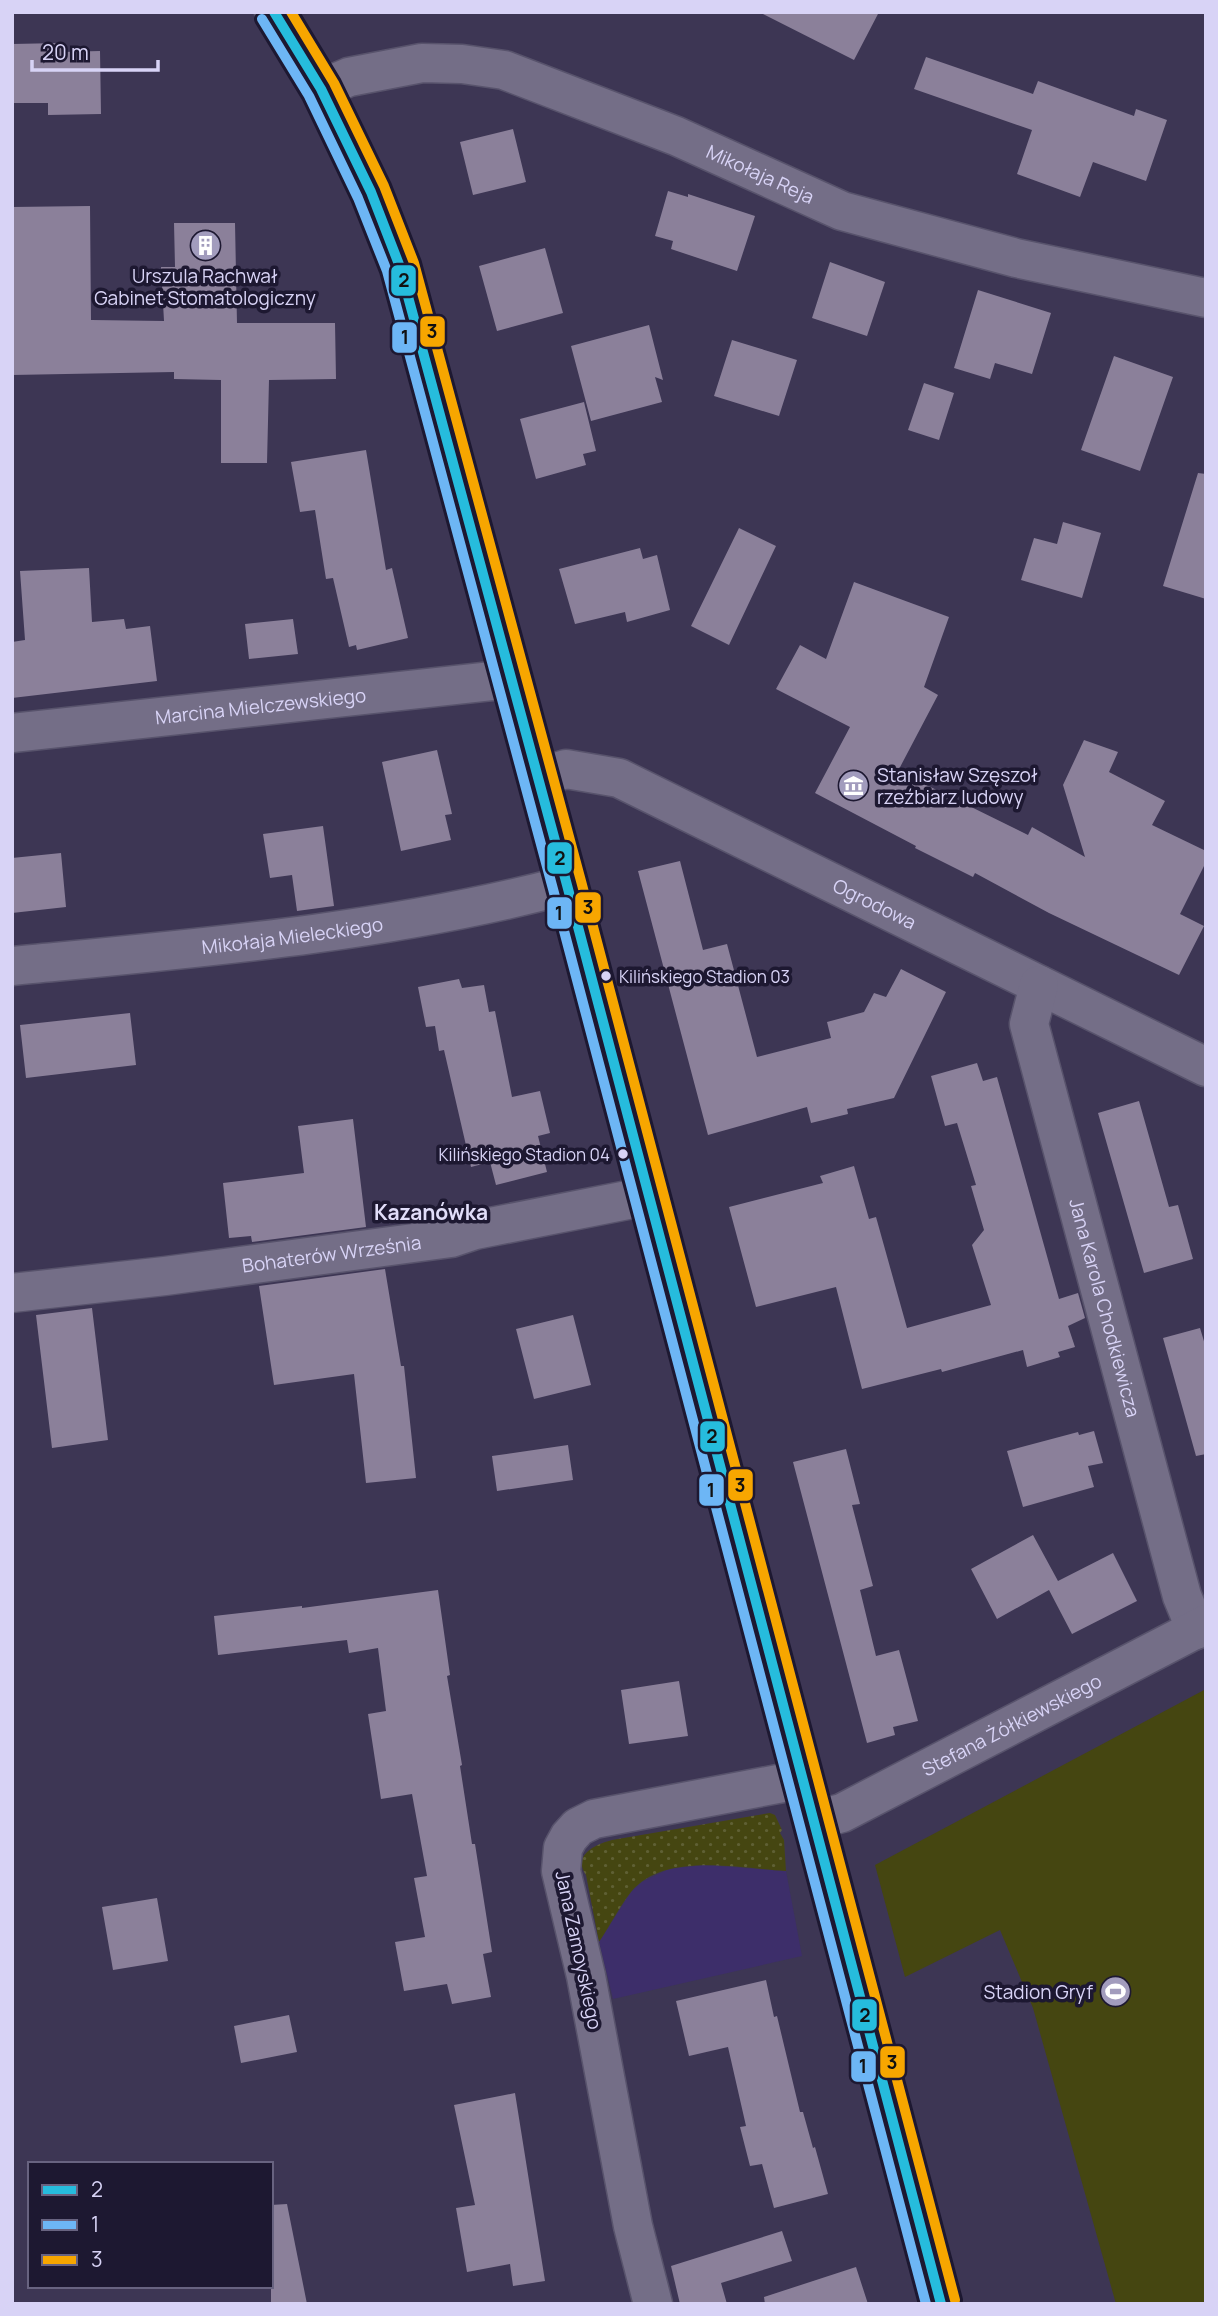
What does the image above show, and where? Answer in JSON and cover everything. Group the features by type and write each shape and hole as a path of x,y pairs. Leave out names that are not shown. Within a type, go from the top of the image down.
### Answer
{"street":[{"path":"274,12 321,89 371,192 400,267 567,885 941,2304"},
{"name":"Mikołaja Reja","path":"321,89 349,77 422,63 463,64 504,70 676,136 842,211 1016,258 1206,298"},
{"name":"Marcina Mielczewskiego","path":"12,733 511,679"},
{"name":"Ogrodowa","path":"537,778 566,769 619,778 1206,1067"},
{"name":"Mikołaja Mieleckiego","path":"12,967 286,939 384,924 567,885"},
{"name":"Jana Karola Chodkiewicza","path":"1039,985 1029,1024 1182,1596 1201,1627"},
{"name":"Bohaterów Września","path":"12,1293 165,1276 451,1238 475,1230 648,1196"},
{"name":"Stefana Żółkiewskiego","path":"815,1820 842,1813 1201,1627"},
{"name":"Jana Zamoyskiego","path":"653,2304 633,2226 586,1976 561,1871 563,1848 578,1827 594,1819 804,1779"}],"shaded area":[{"name":"Stadion Gryf","path":"1206,1689 1206,2304 1116,2304 1033,2008 1000,1930 905,1977 875,1865"},
{"path":"770,1813 775,1815 782,1830 780,1833 784,1840 786,1871 704,1865 663,1871 646,1879 631,1892 599,1942 586,1875 582,1868 584,1856 593,1848 612,1840"},
{"path":"704,1865 786,1871 802,1956 613,1999 599,1942 631,1892 642,1882 669,1869"}],"building":[{"path":"759,12 879,12 854,60"},
{"path":"61,43 62,52 100,51 101,114 48,115 48,103 12,103 12,44"},
{"path":"926,57 1033,94 1038,81 1134,116 1136,109 1167,120 1146,181 1093,162 1080,197 1017,174 1032,130 914,89"},
{"path":"513,129 526,182 473,195 460,142"},
{"path":"668,191 688,197 688,194 755,216 737,271 671,249 673,241 655,236"},
{"path":"90,206 91,320 164,321 161,267 175,267 174,223 235,223 237,323 335,323 336,379 269,380 267,463 221,463 221,380 174,379 174,372 12,375 12,207"},
{"path":"545,248 563,313 497,331 479,266"},
{"path":"830,262 885,282 867,336 812,318"},
{"path":"978,290 1051,313 1032,374 995,363 990,379 954,368"},
{"path":"649,325 663,380 655,377 662,402 591,421 571,346"},
{"path":"732,340 797,360 779,416 714,396"},
{"path":"1114,356 1173,377 1140,471 1081,450"},
{"path":"924,383 954,393 939,440 908,430"},
{"path":"584,402 596,451 583,454 586,465 536,479 520,419"},
{"path":"366,450 386,570 392,568 408,638 357,650 356,645 349,647 333,578 326,579 315,510 300,512 291,462"},
{"path":"1198,473 1206,474 1206,599 1163,586"},
{"path":"1063,522 1101,533 1082,598 1021,580 1034,538 1057,544"},
{"path":"739,528 776,546 729,645 691,626"},
{"path":"640,548 643,559 657,555 670,610 627,622 625,612 575,624 559,569"},
{"path":"89,568 92,622 124,619 126,629 150,626 157,681 12,698 12,642 25,640 20,571"},
{"path":"854,582 949,617 924,687 938,695 898,771 1028,835 1032,827 1085,857 1063,785 1084,740 1118,752 1109,772 1165,801 1152,825 1206,851 1206,862 1180,914 1204,926 1179,975 1049,913 975,873 973,877 915,848 916,846 815,793 850,727 776,689 800,645 826,659"},
{"path":"293,619 298,654 249,659 245,624"},
{"path":"437,750 452,814 445,815 451,840 401,851 382,762"},
{"path":"323,826 334,906 297,911 292,875 270,878 263,834"},
{"path":"61,853 66,907 12,913 12,858"},
{"path":"680,861 703,950 727,944 757,1057 831,1038 827,1022 864,1012 874,993 886,997 901,969 946,992 894,1098 847,1109 848,1114 811,1123 807,1107 708,1135 638,871"},
{"path":"459,979 462,988 484,985 489,1012 495,1011 512,1097 540,1091 550,1133 538,1136 547,1172 496,1185 490,1162 471,1167 444,1050 439,1051 435,1026 426,1027 418,987"},
{"path":"130,1013 136,1065 26,1078 20,1025"},
{"path":"977,1063 983,1081 997,1077 1059,1299 1078,1293 1085,1318 1068,1326 1075,1347 1058,1352 1060,1357 1027,1367 1023,1350 942,1372 941,1369 862,1389 836,1287 756,1307 729,1207 823,1183 820,1176 854,1166 869,1219 876,1217 907,1328 991,1305 972,1245 984,1230 971,1186 976,1185 957,1123 945,1126 931,1076"},
{"path":"1139,1101 1169,1207 1178,1205 1193,1259 1144,1273 1098,1113"},
{"path":"353,1119 366,1227 252,1242 251,1236 229,1238 223,1183 304,1173 298,1126"},
{"path":"385,1269 401,1366 404,1366 416,1478 366,1483 354,1374 274,1385 259,1286"},
{"path":"92,1308 108,1440 52,1448 36,1315"},
{"path":"573,1315 591,1385 534,1399 516,1329"},
{"path":"1200,1328 1206,1348 1206,1454 1196,1456 1163,1338"},
{"path":"1094,1431 1103,1463 1088,1466 1094,1487 1023,1507 1007,1451 1078,1432 1079,1435"},
{"path":"568,1445 573,1480 497,1491 492,1456"},
{"path":"846,1449 860,1504 852,1505 873,1586 860,1590 876,1656 899,1650 918,1721 893,1727 895,1735 867,1743 793,1462"},
{"path":"1033,1535 1058,1581 1113,1553 1137,1601 1072,1634 1049,1590 997,1619 971,1569"},
{"path":"438,1590 450,1675 447,1676 462,1765 460,1766 492,1952 483,1954 491,1997 452,2004 447,1984 404,1991 395,1942 425,1937 414,1878 427,1876 412,1794 381,1799 368,1714 386,1711 378,1648 349,1653 347,1640 218,1655 214,1616 302,1608"},
{"path":"679,1681 688,1736 629,1744 621,1690"},
{"path":"157,1898 168,1961 113,1970 102,1907"},
{"path":"766,1980 800,2112 803,2112 813,2148 815,2147 828,2194 774,2208 762,2164 750,2166 740,2127 746,2126 728,2047 689,2056 676,2001"},
{"path":"289,2015 297,2052 241,2063 234,2026"},
{"path":"515,2093 545,2281 513,2286 510,2264 467,2272 456,2208 475,2205 454,2105"},
{"path":"287,2204 307,2304 271,2304 273,2205"},
{"path":"782,2231 792,2261 721,2283 727,2304 680,2304 671,2266"},
{"path":"856,2267 868,2304 765,2304 764,2297"}],"transit line":[{"name":"2","path":"274,12 321,89 371,192 400,267 567,885 941,2304"},
{"name":"3","path":"291,12 334,83 384,186 414,263 581,881 955,2300"},
{"name":"1","path":"262,19 309,96 358,198 387,271 926,2304"}],"place":[{"name":"Urszula Rachwał Gabinet Stomatologiczny","path":"205,245"},
{"name":"Stanisław Szęszoł rzeźbiarz ludowy","path":"854,786"},
{"name":"Kilińskiego Stadion 03","path":"606,976"},
{"name":"Kilińskiego Stadion 04","path":"623,1154"},
{"name":"Stadion Gryf","path":"1116,1992"}],"district":[{"name":"Kazanówka","path":"431,1212"}]}
